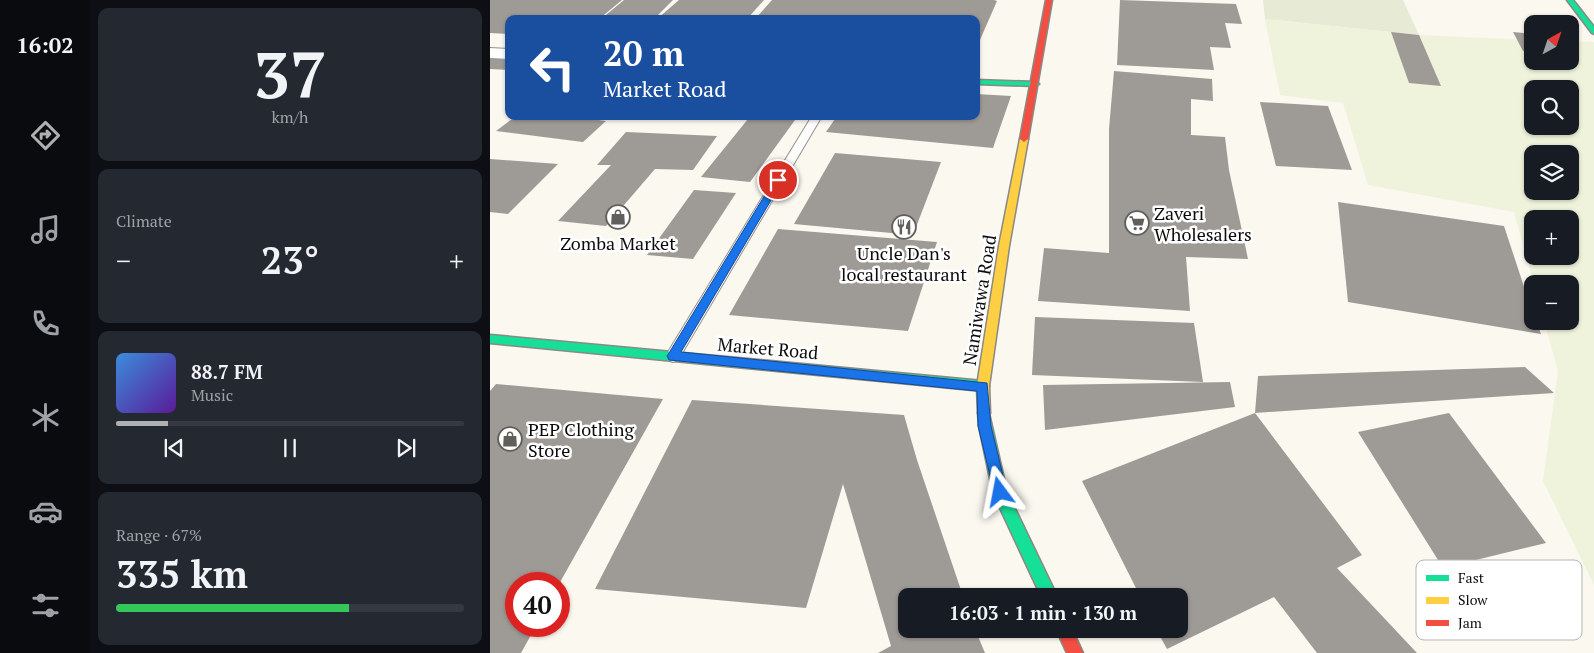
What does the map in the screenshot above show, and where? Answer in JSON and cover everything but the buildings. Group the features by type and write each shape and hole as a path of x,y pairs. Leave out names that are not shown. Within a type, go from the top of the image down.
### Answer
{"street":[{"name":"Namiwawa Road","path":"1045,588 1000,492 985,426 983,386 1004,246 1035,84 1048,0"},
{"path":"1570,0 1594,32"},
{"path":"490,53 505,54"},
{"path":"980,82 1035,84"},
{"name":"Market Road","path":"490,339 983,386"},
{"path":"1068,638 1075,653"}],"lane":[{"path":"673,356 815,120"}],"green space":[{"path":"1263,0 1403,0 1419,35 1265,19"},
{"path":"1265,19 1419,35 1524,40 1524,70 1579,70 1579,41 1594,42 1594,585 1543,481 1558,371 1547,330 1579,330 1579,275 1532,275 1529,265 1579,265 1579,210 1524,210 1524,248 1514,212 1368,185 1343,103 1280,95"}],"traffic: fast":[{"path":"1570,0 1594,32"},
{"path":"980,82 1035,84"},
{"path":"490,339 983,386"},
{"path":"984,413 985,426 1000,493 1045,588"}],"traffic: slow":[{"path":"984,413 983,386 1004,246 1024,139"}],"traffic: jam":[{"path":"1024,139 1049,0"},
{"path":"1068,638 1075,653"}],"place":[{"name":"Zomba Market","path":"618,217"},
{"name":"Zaveri Wholesalers","path":"1137,223"},
{"name":"Uncle Dan's local restaurant","path":"904,227"},
{"name":"PEP Clothing Store","path":"510,439"}],"route":[{"path":"778,180 673,356 983,386 985,426 1000,492"}]}
